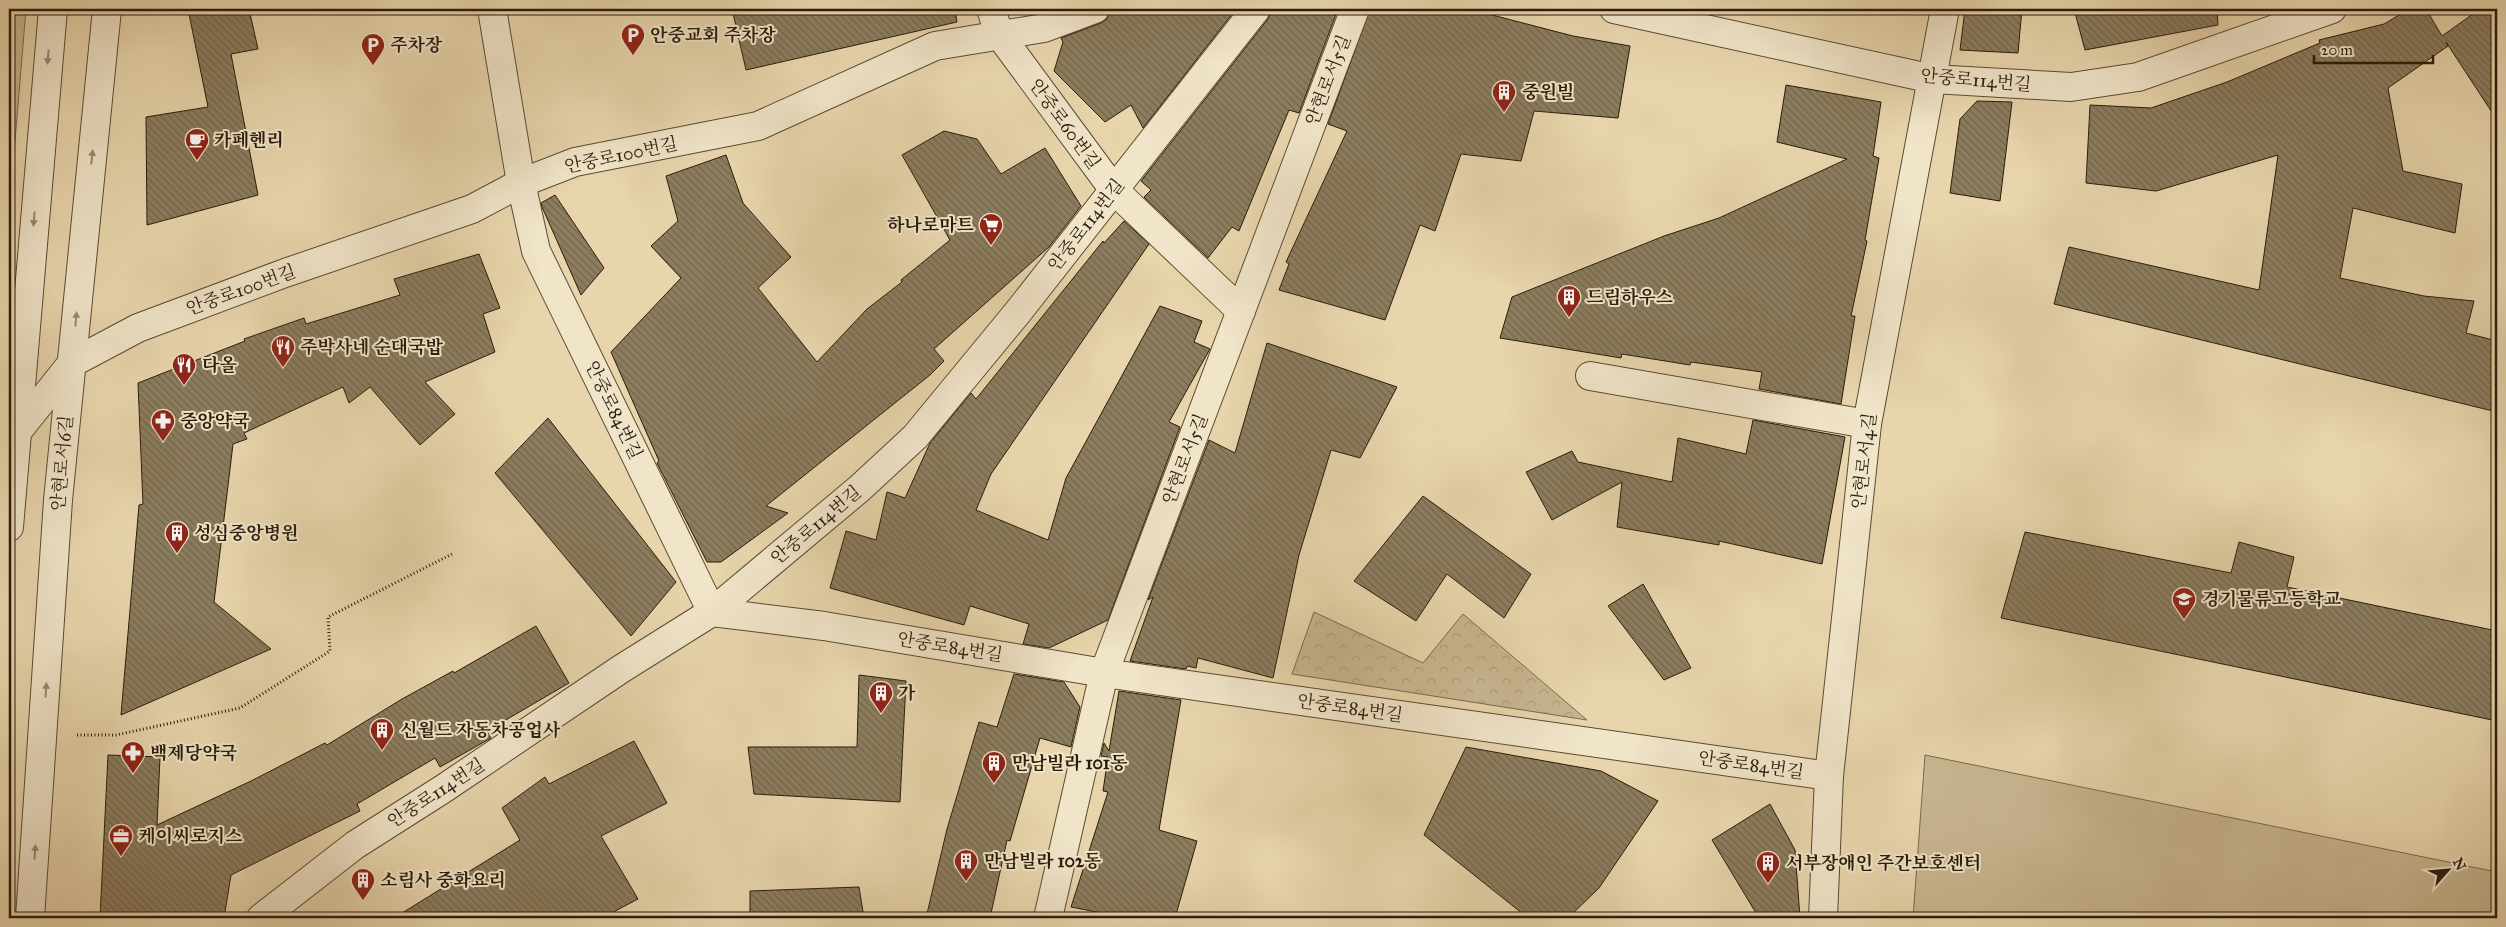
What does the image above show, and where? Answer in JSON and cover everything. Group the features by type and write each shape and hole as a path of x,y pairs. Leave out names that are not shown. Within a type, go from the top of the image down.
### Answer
{"street":[{"path":"9,527 12,439 53,9"},
{"name":"안현로서6길","path":"24,902 44,735 58,500 107,9"},
{"name":"안중로84번길","path":"492,9 521,183 536,251 712,612 824,626 1104,673 1829,776"},
{"name":"안중로100번길","path":"72,363 138,328 285,273 472,209 521,183 575,162 758,126 995,21 1044,28 1095,9"},
{"name":"안중로114번길","path":"261,918 355,845 443,789 621,668 712,612 808,534 916,437 1256,9"},
{"name":"안현로서5길","path":"1048,918 1104,673 1355,9"},
{"name":"안중로114번길","path":"1614,9 1933,79 2070,87 2138,77 2332,9"},
{"name":"안현로서4길","path":"1823,918 1829,776 1867,424 1945,9"},
{"name":"안중로60번길","path":"995,21 1114,190 1241,311"},
{"path":"12,439 72,363"},
{"path":"1590,376 1867,424"}],"path":[{"path":"44,735 116,735 240,708 330,651 328,617 454,553"}],"green space":[{"path":"9,9 26,9 9,213"},
{"path":"1314,612 1423,663 1463,614 1587,720 1292,674"},
{"path":"1925,755 2497,872 2497,902 2492,918 1913,918"}],"building":[{"path":"188,9 249,9 258,49 231,54 258,195 147,225 146,117 208,107"},
{"path":"732,9 955,9 957,22 746,70"},
{"path":"1110,9 1236,9 1143,128 1131,105 1105,122 1054,71 1063,42 1061,38 1101,23 1107,19"},
{"path":"1271,9 1338,9 1299,113 1289,110 1239,231 1232,227 1208,258 1144,197 1151,190 1141,181 1268,19"},
{"path":"1370,9 1469,9 1573,36 1630,46 1618,118 1534,111 1521,161 1461,154 1435,231 1420,225 1385,320 1279,290 1289,264 1286,262 1347,131 1328,124"},
{"path":"1965,9 2022,9 2018,53 1960,50"},
{"path":"2074,9 2217,9 2218,25 2085,50"},
{"path":"2409,9 2426,9 2442,36 2480,9 2497,9 2497,120 2446,42 2448,46 2388,88 2403,171 2462,184 2455,233 2353,208 2340,278 2424,296 2474,301 2466,333 2497,341 2497,412 2054,304 2069,247 2259,290 2278,155 2156,191 2086,183 2090,105 2151,108 2227,82 2320,43 2319,40 2384,24"},
{"path":"1786,85 1881,102 1873,156 1879,158 1865,240 1867,241 1851,316 1855,316 1841,404 1759,389 1762,372 1691,362 1690,365 1622,354 1621,358 1500,338 1512,297 1664,236 1719,218 1847,159 1777,142"},
{"path":"1977,101 2012,102 2000,201 1950,193 1960,119"},
{"path":"944,131 977,139 1001,174 1045,148 1081,206 1049,247 934,349 944,361 930,375 766,506 788,513 721,562 707,562 657,463 659,461 611,352 681,278 651,246 678,221 666,176 726,155 743,203 791,257 758,288 817,362 867,309 902,282 901,280 950,240 902,155"},
{"path":"555,195 604,268 581,295 542,207 541,203"},
{"path":"1124,221 1149,244 991,474 976,510 1048,540 1066,478 1160,306 1202,321 1194,342 1210,349 1169,422 1180,427 1108,620 1049,648 1023,644 1029,624 970,606 964,625 830,588 846,531 876,540 887,492 905,498 930,443 971,393 976,399 1103,241 1104,243"},
{"path":"479,254 500,308 483,314 495,352 425,382 455,414 420,445 370,387 349,403 343,387 244,433 247,439 233,444 214,602 271,649 121,715 139,505 143,504 138,383 245,341 244,339 304,318 306,324 400,295 394,279"},
{"path":"1267,343 1397,387 1360,458 1331,450 1299,555 1273,678 1198,658 1196,668 1187,666 1186,669 1130,661 1153,597 1148,600 1209,440 1235,453"},
{"path":"548,418 676,582 631,636 495,473"},
{"path":"1753,420 1845,437 1822,564 1719,541 1719,545 1617,527 1622,482 1552,520 1526,472 1572,451 1578,462 1672,482 1678,438 1746,454"},
{"path":"1423,496 1531,574 1504,618 1447,574 1416,621 1354,581"},
{"path":"2025,532 2231,573 2239,542 2294,557 2287,587 2497,631 2497,721 2001,618"},
{"path":"1643,584 1691,668 1664,680 1608,606"},
{"path":"536,626 569,683 487,731 491,738 440,767 435,758 357,804 360,811 231,875 224,918 100,918 108,755 160,757 157,825 251,781 325,743 327,745 402,699 453,671 454,673"},
{"path":"1014,674 1064,682 1080,707 1071,747 1040,738 1010,841 1007,840 990,918 926,918 947,829 979,722 997,727"},
{"name":"가","path":"859,675 906,681 900,802 754,794 748,747 857,747"},
{"path":"1119,691 1181,700 1159,830 1197,841 1175,918 1127,918 1071,907 1108,792 1103,791 1108,757 1101,756 1104,743 1109,751"},
{"path":"634,741 667,803 601,836 638,899 602,918 394,918 520,840 502,808 545,777 549,784"},
{"path":"1466,747 1601,771 1658,801 1599,888 1568,918 1528,918 1424,835"},
{"name":"서부장애인 주간보호센터","path":"1770,804 1795,850 1800,918 1759,918 1712,840"},
{"path":"859,887 864,918 750,918 750,891"}],"place":[{"name":"안중교회 주차장","path":"633,56"},
{"name":"주차장","path":"373,66"},
{"name":"중원빌","path":"1504,113"},
{"name":"카페헨리","path":"197,161"},
{"name":"하나로마트","path":"991,246"},
{"name":"드림하우스","path":"1569,318"},
{"name":"주박사네 순대국밥","path":"283,368"},
{"name":"다올","path":"184,386"},
{"name":"중앙약국","path":"163,442"},
{"name":"성심중앙병원","path":"177,554"},
{"name":"경기물류고등학교","path":"2184,620"},
{"name":"가","path":"881,714"},
{"name":"신월드 자동차공업사","path":"382,751"},
{"name":"백제당약국","path":"133,774"},
{"name":"만남빌라 101동","path":"994,784"},
{"name":"케이씨로지스","path":"121,857"},
{"name":"만남빌라 102동","path":"966,882"},
{"name":"서부장애인 주간보호센터","path":"1768,884"},
{"name":"소림사 중화요리","path":"363,901"}]}
